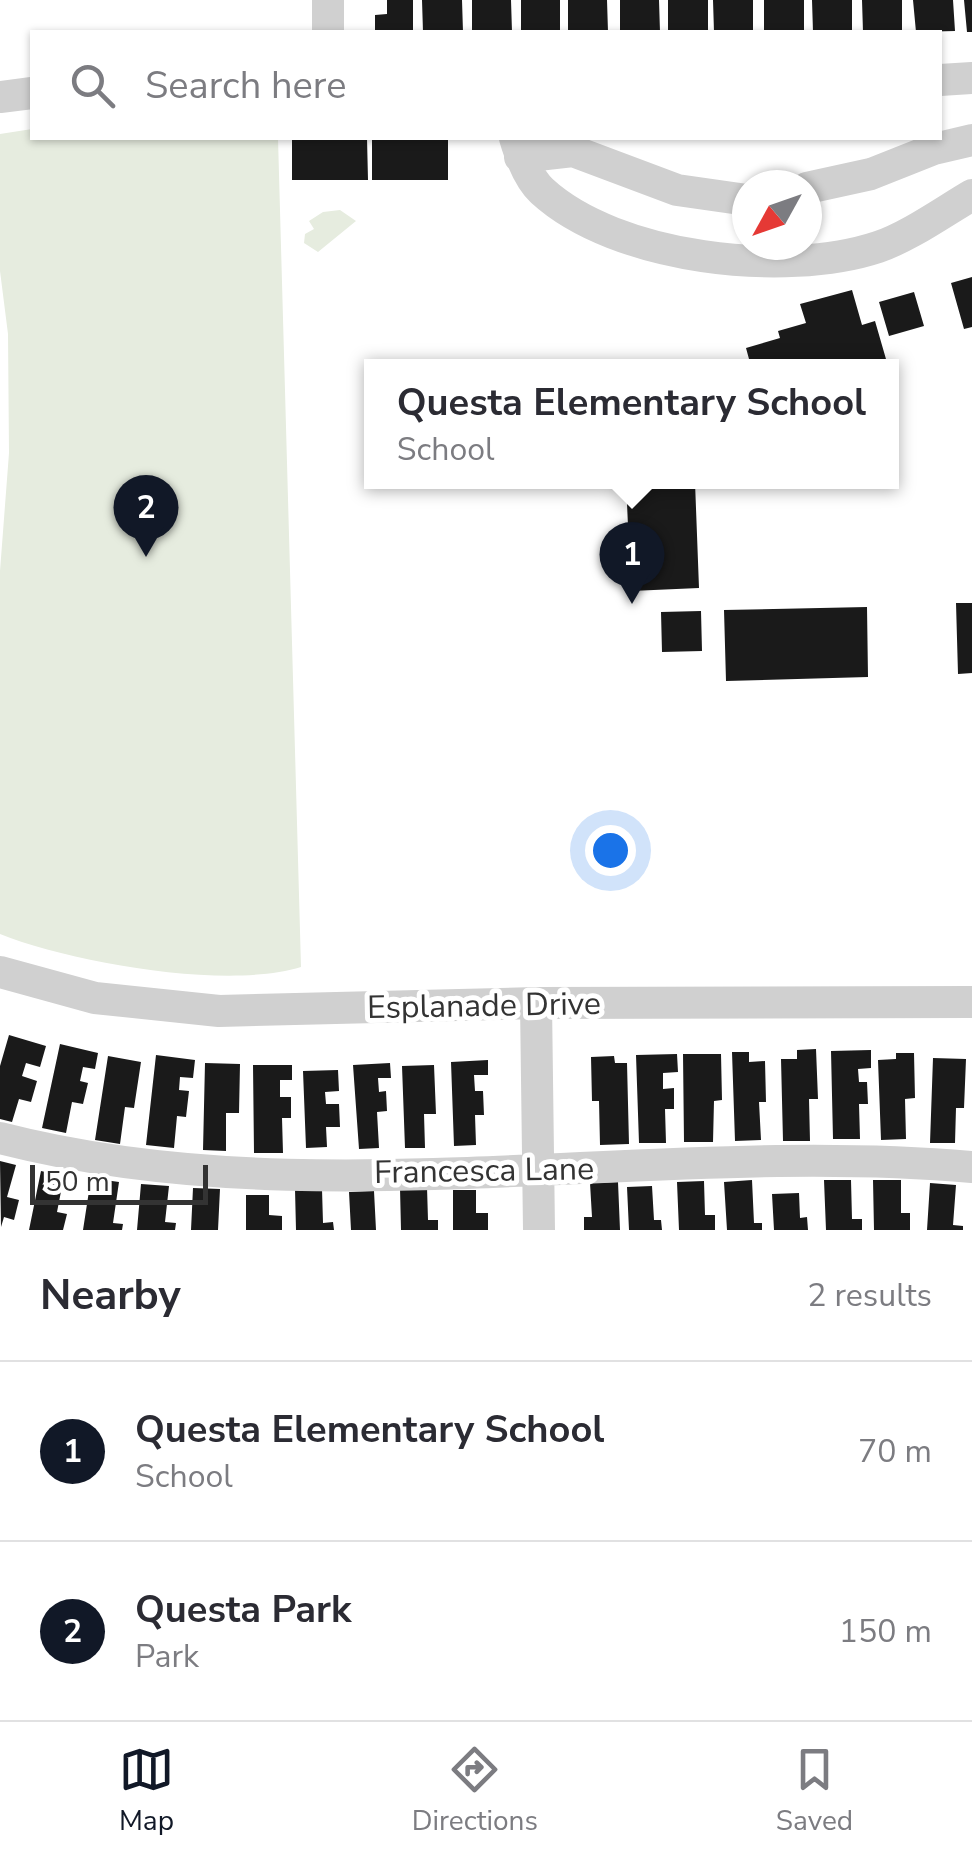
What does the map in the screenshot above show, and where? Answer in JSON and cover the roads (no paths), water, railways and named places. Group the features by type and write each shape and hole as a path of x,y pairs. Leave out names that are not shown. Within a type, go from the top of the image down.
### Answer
{"street":[{"path":"328,0 328,30"},
{"path":"942,80 972,78"},
{"path":"0,97 30,94"},
{"path":"822,185 872,174 934,148 972,140"},
{"path":"517,147 538,189 569,212 606,229 676,250 751,262 878,247 972,195"},
{"path":"517,147 573,151 677,190 732,198"},
{"name":"Esplanade Drive","path":"0,972 95,998 219,1011 536,1003 972,1002"},
{"path":"536,1003 538,1230"},
{"name":"Francesca Lane","path":"0,1138 68,1156 197,1174 536,1170 850,1160 972,1167"}],"place":[{"name":"Questa Park","path":"146,557"},
{"name":"Questa Elementary School","path":"632,604"}]}
